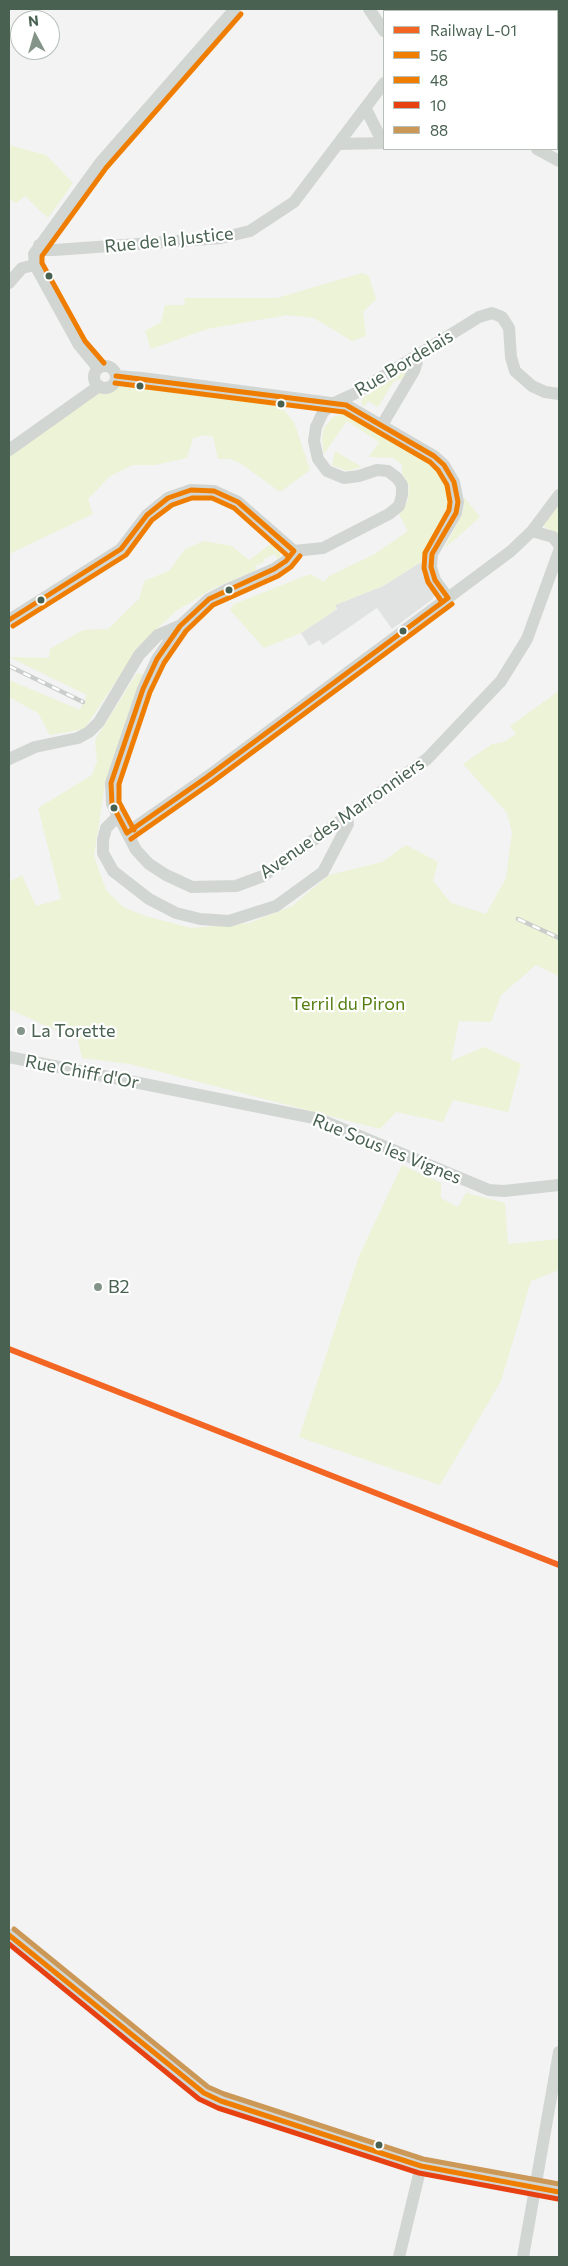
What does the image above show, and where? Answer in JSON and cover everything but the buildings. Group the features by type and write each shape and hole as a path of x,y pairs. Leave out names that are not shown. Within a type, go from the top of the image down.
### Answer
{"street":[{"path":"98,368 79,345 35,265 34,254 100,163 235,9"},
{"path":"369,9 383,30"},
{"name":"Rue de la Justice","path":"39,245 45,250 55,250 231,236 250,231 268,221 294,202 340,144 383,84"},
{"path":"340,144 383,143 366,109"},
{"path":"539,150 559,161"},
{"path":"9,284 22,268 35,265"},
{"name":"Rue Bordelais","path":"294,551 322,548 348,536 389,514 398,506 402,495 402,485 388,471 377,470 359,476 344,478 327,472 318,459 314,441 316,427 323,412 334,403 356,393 479,317 492,313 502,317 509,328 511,358 516,371 532,386 546,392 559,394"},
{"path":"382,425 414,371 417,362 414,358"},
{"path":"9,450 99,386 110,387 115,382 116,376 114,371 109,366 98,368"},
{"path":"98,368 93,377 99,386"},
{"path":"116,376 346,405 434,456 444,465 454,482 458,502 456,513 432,554 431,567 435,580 448,598"},
{"path":"9,620 121,549 147,515 168,498 191,490 214,491 238,502 294,551"},
{"path":"127,833 511,551 532,531 559,495"},
{"path":"532,531 553,537 559,546"},
{"name":"Avenue des Marronniers","path":"294,551 286,561 274,569 209,599 180,626 157,659 127,735 111,783 112,804 117,817 136,850 149,864 166,875 192,887 223,888 236,886 263,876 427,759 501,681 527,639 559,551"},
{"path":"9,758 35,747 78,738 89,732 99,722 139,655 158,635 180,626"},
{"path":"117,817 106,828 103,840 103,853 114,871 149,899 176,913 200,919 229,921 276,906 323,872 348,824 347,816"},
{"name":"Rue Chiff d'Or","path":"9,1057 156,1087"},
{"name":"Rue Sous les Vignes","path":"156,1087 319,1119 489,1190 504,1191 559,1185"},
{"path":"9,1935 204,2092 221,2101 420,2166 559,2192"},
{"path":"523,2257 536,2188 554,2118 559,2052"},
{"path":"400,2257 420,2166"}],"shaded area":[{"path":"421,562 423,575 435,592 433,599 392,629 377,608 323,645 319,640 309,646 301,633 337,609 335,605 383,586"}],"green space":[{"path":"9,145 46,155 73,183 48,218 25,196 16,203 9,199"},
{"path":"362,273 369,276 376,299 363,312 366,336 352,341 314,318 287,315 207,329 151,349 145,331 161,322 165,305 185,305 184,298 277,298"},
{"path":"403,372 407,373 404,381 399,379 394,381 378,407 368,401 364,407 361,402 364,397"},
{"path":"121,382 163,384 277,402 294,422 310,470 280,492 243,465 231,459 218,459 213,437 205,435 193,438 187,458 155,465 133,465 110,476 88,499 93,514 9,554 9,454 97,392 111,393"},
{"path":"348,412 432,463 442,479 447,492 447,508 424,551 421,562 383,586 335,605 337,609 301,633 264,648 230,610 234,604 310,574 324,582 329,576 375,554 408,531 399,514 408,500 409,486 402,474 402,465 394,458 369,457 379,442 347,421 324,454 322,439 324,428 333,417"},
{"path":"335,451 362,467 347,471 332,465"},
{"path":"464,497 480,517 444,549 463,512"},
{"path":"559,502 559,534 543,526"},
{"path":"204,541 232,546 249,560 272,543 279,548 281,554 278,561 275,554 264,559 264,562 255,566 256,570 212,589 176,611 142,643 84,729 50,735 38,713 9,697 9,680 80,710 87,695 9,657 49,658 50,649 83,630 108,629 139,599 144,581 169,571 185,549"},
{"name":"Terril du Piron","path":"137,673 144,675 105,784 94,856 106,890 123,907 145,916 191,928 249,923 292,906 329,875 382,862 406,845 438,862 433,881 451,903 486,914 506,878 512,832 507,813 463,764 492,744 504,742 516,734 510,726 559,691 559,976 536,965 501,995 491,1022 459,1021 451,1061 484,1047 521,1064 508,1112 453,1100 443,1122 396,1112 380,1129 130,1064 82,1058 78,1040 9,1009 9,882 22,875 36,906 61,899 38,808 92,775 97,762 95,740"},
{"path":"402,1165 441,1183 441,1198 458,1207 466,1193 505,1203 508,1244 559,1239 559,1270 531,1281 501,1381 440,1485 299,1437 359,1256"}],"railway":[{"path":"9,666 83,702"},
{"path":"518,919 559,938"}],"rail line":[{"name":"L-01","path":"9,1349 559,1565"}],"transit line":[{"name":"48","path":"104,363 85,341 42,263 42,256 106,168 241,14"},
{"name":"56","path":"116,376 346,405 434,456 444,465 454,482 458,502 456,513 432,554 431,567 435,580 448,598"},
{"name":"48","path":"115,383 344,412 430,462 438,470 447,485 450,502 449,510 425,553 424,568 428,582 442,602"},
{"name":"56","path":"9,620 121,549 147,515 168,498 191,490 214,491 238,502 294,551"},
{"name":"48","path":"13,626 126,555 152,520 172,505 192,498 212,498 234,508 289,557"},
{"name":"56","path":"127,833 112,804 111,783 143,689 157,659 180,626 209,599 274,569 286,561 294,551"},
{"name":"48","path":"134,830 119,802 119,784 150,692 164,663 186,631 213,605 278,576 291,567 300,556"},
{"name":"56","path":"127,833 207,777 448,598"},
{"name":"48","path":"131,839 211,783 452,604"},
{"name":"88","path":"14,1929 208,2087 224,2094 423,2159 559,2184"},
{"name":"56","path":"9,1935 204,2093 221,2101 421,2166 559,2192"},
{"name":"10","path":"9,1944 199,2099 218,2108 419,2173 558,2199"}],"place":[{"name":"La Torette","path":"21,1031"},
{"name":"B2","path":"98,1287"}]}
